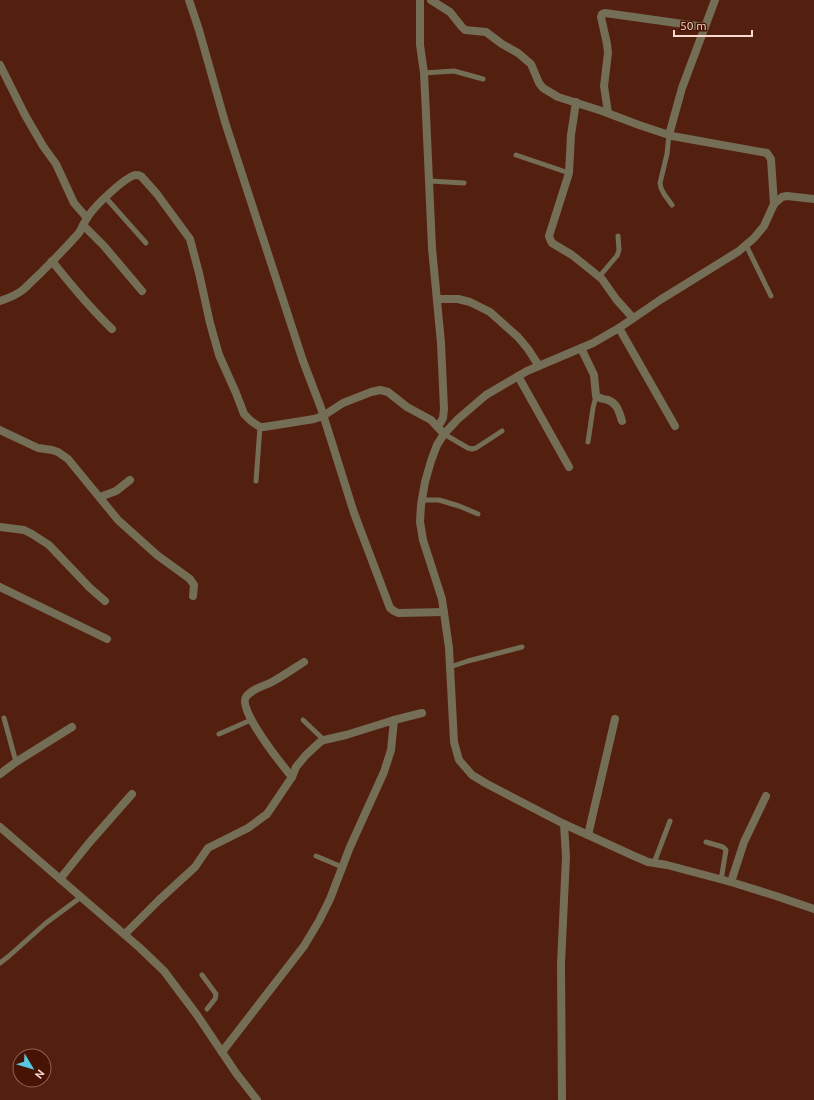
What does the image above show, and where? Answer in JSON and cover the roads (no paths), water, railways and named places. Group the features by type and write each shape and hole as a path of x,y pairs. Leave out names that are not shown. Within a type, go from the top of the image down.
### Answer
{"street":[{"path":"189,0 225,122 303,361 323,416 354,513 390,608 398,612 444,612"},
{"path":"420,0 420,45 424,73 432,248 441,343 444,409 443,418 438,427"},
{"path":"431,0 450,12 465,30 486,32 502,44 518,53 528,61 539,84 546,91 558,97 669,135 767,152 771,159 774,204"},
{"path":"669,135 682,88 715,0"},
{"path":"608,113 604,86 608,53 601,17 602,14 605,13 705,27"},
{"path":"0,65 42,146 56,164 74,203 85,222 142,291"},
{"path":"576,102 571,135 569,173 549,236 552,243 572,255 599,277 633,318"},
{"path":"0,301 18,294 80,232 94,209 122,183 136,175 139,175 157,194 190,239 219,355 244,414 251,421 260,427 314,419 323,416 343,403 380,390 388,392 407,407 431,420 444,434"},
{"path":"814,199 788,196 782,197 774,204 764,226 754,238 739,251 593,343 527,371 486,395 458,419 444,434 437,445 431,461 422,500 420,522 423,540 442,599 449,648 454,742 459,760 472,775 564,824 648,862 667,865 731,882 814,909"},
{"path":"52,261 81,297 112,329"},
{"path":"437,299 458,298 490,312 518,337 539,366"},
{"path":"619,328 675,426"},
{"path":"581,348 594,375 596,396 615,404 622,421"},
{"path":"518,376 569,467"},
{"path":"0,430 38,448 58,452 68,459 127,529 157,555 190,579 194,585 193,596"},
{"path":"100,497 116,491 130,480"},
{"path":"0,527 24,530 49,545 90,588 105,601"},
{"path":"0,587 107,639"},
{"path":"292,777 274,755 251,720 244,703 244,699 250,693 304,662"},
{"path":"125,934 159,900 196,867 208,848 248,828 267,814 292,777 296,767 324,740 422,713"},
{"path":"588,835 615,719"},
{"path":"222,1052 304,946 319,921 384,772 391,750 394,720"},
{"path":"0,774 16,762 72,727"},
{"path":"60,879 132,794"},
{"path":"731,882 744,842 766,796"},
{"path":"562,1100 561,964 566,857 564,824"},
{"path":"0,827 125,934 164,971 203,1013 222,1052 257,1100"}],"lane":[{"path":"424,73 454,71 483,78"},
{"path":"669,135 667,154 660,183 664,194 672,205"},
{"path":"516,155 569,173"},
{"path":"430,180 464,183"},
{"path":"106,198 146,243"},
{"path":"599,277 616,257 619,250 618,236"},
{"path":"746,245 771,296"},
{"path":"588,442 596,396"},
{"path":"256,481 260,427"},
{"path":"444,434 472,449 476,448 502,431"},
{"path":"422,500 439,500 478,514"},
{"path":"450,667 522,647"},
{"path":"4,718 16,762"},
{"path":"219,734 251,720"},
{"path":"303,720 324,740"},
{"path":"654,863 670,822"},
{"path":"706,842 723,847 726,850 720,880"},
{"path":"316,856 342,867"},
{"path":"0,962 9,956 46,923 80,897"},
{"path":"202,975 216,994 215,999 203,1013"}]}
